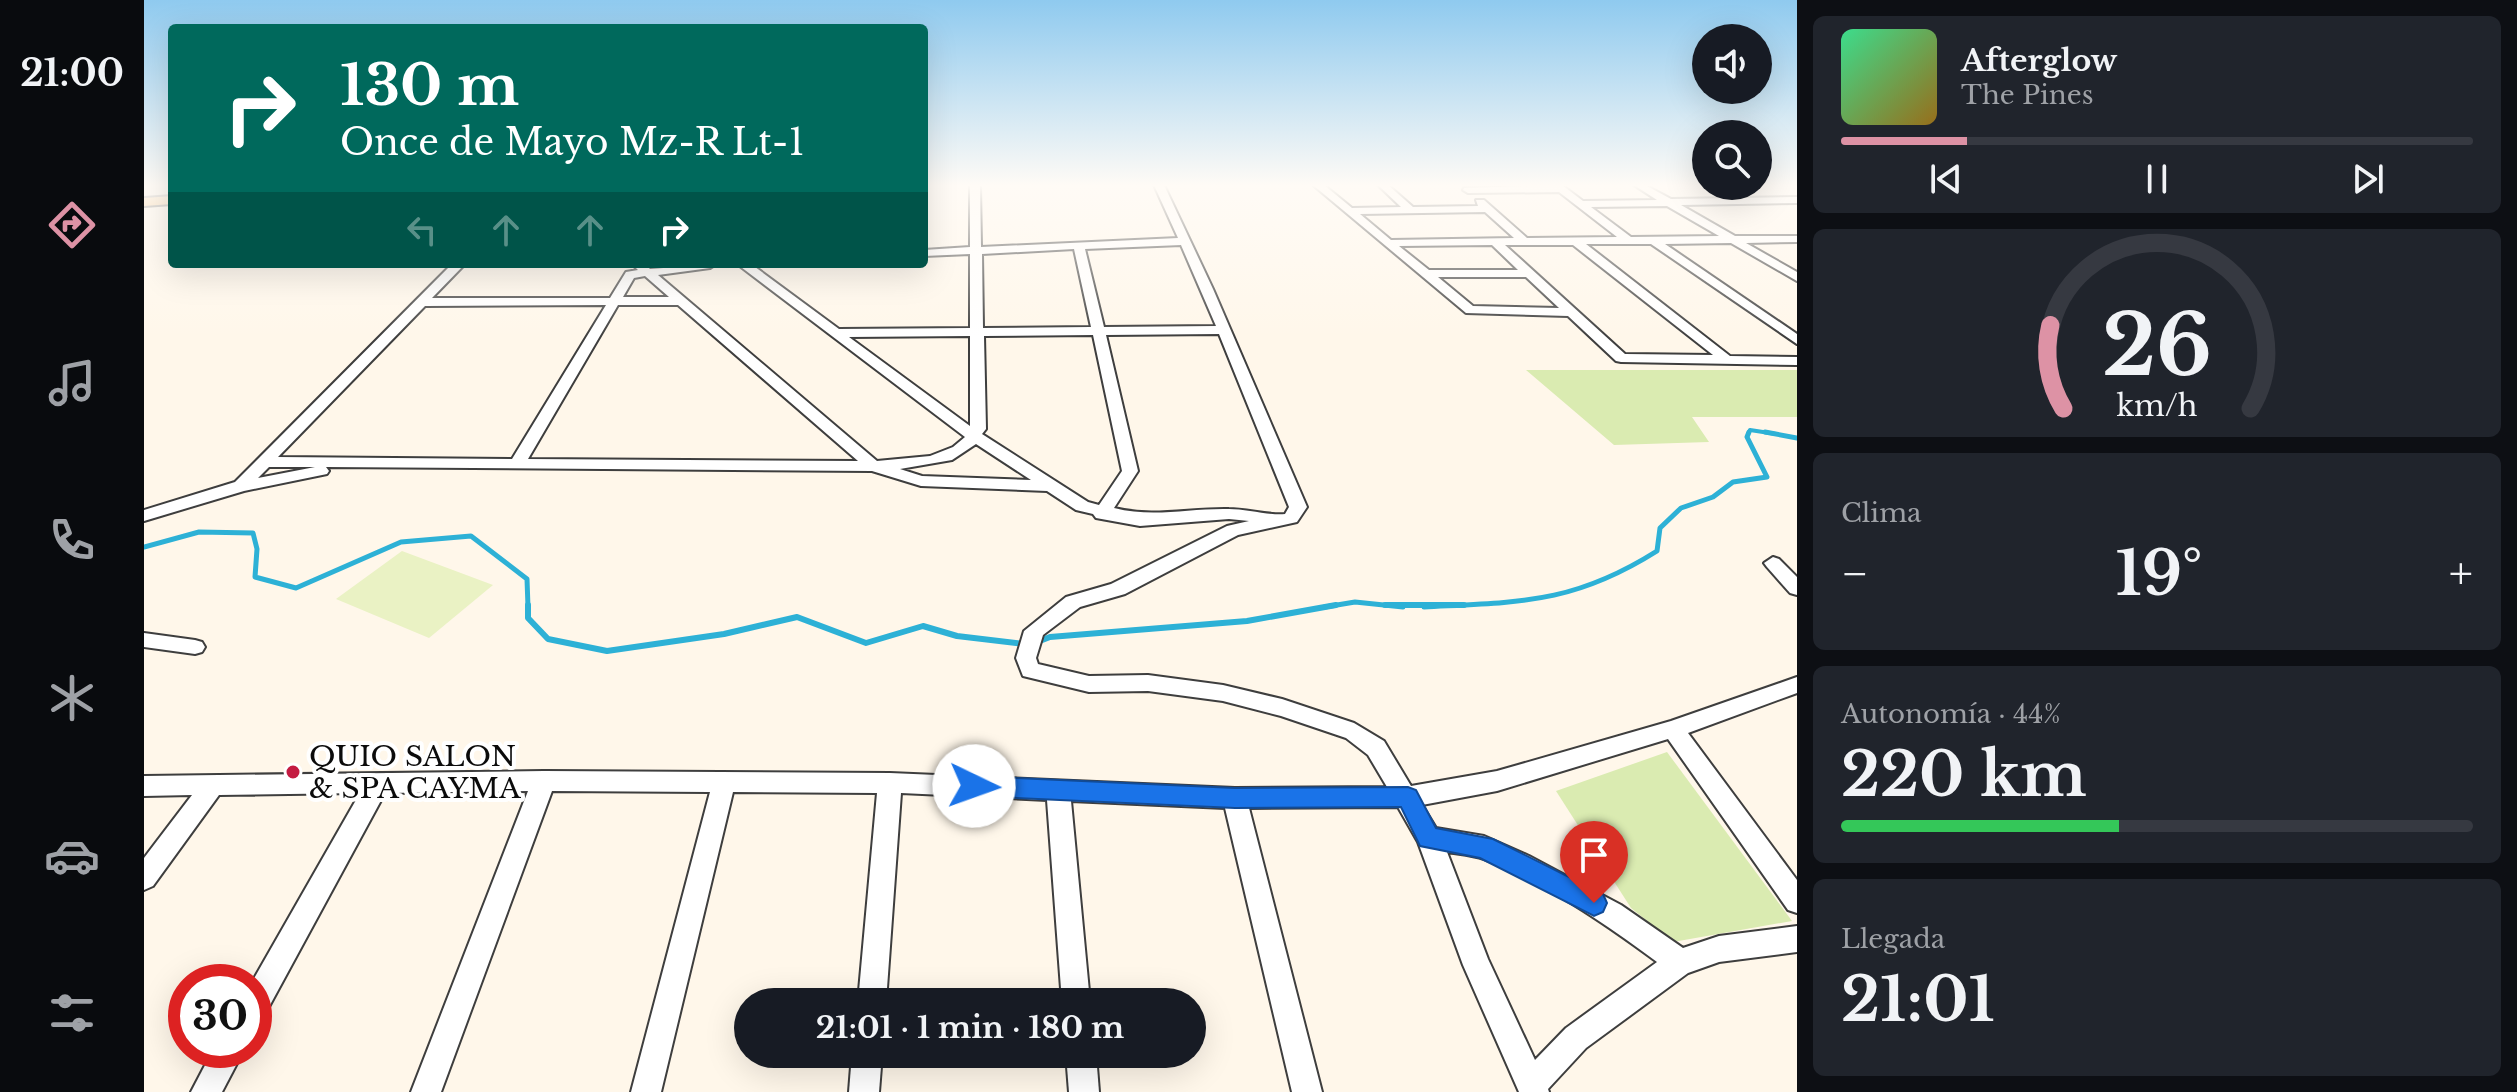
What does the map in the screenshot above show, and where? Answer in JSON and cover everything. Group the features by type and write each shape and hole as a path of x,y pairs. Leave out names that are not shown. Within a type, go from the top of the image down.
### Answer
{"street":[{"path":"264,462 873,466 949,455 966,446 978,429 976,236"},
{"path":"1182,236 1298,507 1291,518 1233,530 1118,589 1073,602 1034,631 1026,658 1030,670 1101,685 1183,687 1282,708 1366,740 1376,748 1408,797 1429,838 1477,965 1533,1088 1576,1038 1680,962 1719,949 1797,939"},
{"path":"1379,236 1470,310 1571,312"},
{"path":"1517,236 1523,241"},
{"path":"1623,236 1629,241"},
{"path":"1729,236 1797,277"},
{"path":"1742,236 1793,263"},
{"path":"1387,243 1797,239"},
{"path":"1493,240 1621,358 1797,361"},
{"path":"928,253 1184,241"},
{"path":"1575,241 1727,360"},
{"path":"1654,241 1797,340"},
{"path":"1079,246 1130,471 1102,514"},
{"path":"1770,261 1793,263"},
{"path":"241,486 455,268"},
{"path":"517,464 630,275 640,268"},
{"path":"643,268 873,466 921,481 1046,486"},
{"path":"649,268 670,271 687,268"},
{"path":"748,268 974,436 1046,486 1102,514 1140,520 1229,514 1291,518"},
{"path":"1425,274 1529,273"},
{"path":"421,302 681,301"},
{"path":"837,333 1222,330"},
{"path":"144,516 241,486 359,464"},
{"path":"1773,563 1797,588"},
{"path":"144,640 195,647"},
{"path":"144,786 544,781 890,783 1235,798 1408,797 1497,781 1795,690"},
{"path":"1673,729 1797,901"},
{"path":"426,1092 544,781"},
{"path":"646,1092 724,782"},
{"path":"873,988 890,783"},
{"path":"144,878 214,784"},
{"path":"272,974 378,784"},
{"path":"1058,790 1075,988"},
{"path":"1235,798 1307,1092"},
{"path":"1429,838 1484,847 1520,864 1612,914 1680,962"},
{"path":"206,1092 219,1068"},
{"path":"864,1092 866,1068"},
{"path":"1082,1068 1084,1092"}],"green space":[{"path":"1526,370 1797,370 1797,417 1692,417 1709,442 1614,445"},
{"path":"402,551 493,585 429,638 336,599"},
{"path":"1667,752 1792,921 1673,942 1631,908 1556,791"}],"waterway":[{"path":"1424,607 1545,597 1572,591 1627,568 1657,551 1660,528 1681,508 1713,497 1733,482 1767,477 1747,437 1749,432"},
{"path":"1749,432 1774,434"},
{"path":"1765,432 1774,434"},
{"path":"1774,434 1797,438"},
{"path":"144,547 199,532 253,533 257,549 255,577 296,588 401,542 471,536 527,579 528,607"},
{"path":"1325,607 1355,602 1403,607"},
{"path":"1037,642 1050,637 1247,621 1336,605"},
{"path":"1385,605 1464,605"},
{"path":"528,607 528,618 548,639 607,651 724,634 797,617 866,643 923,626 957,636 1024,644"}],"place":[{"name":"QUIO SALON & SPA CAYMA","path":"293,772"}],"route":[{"path":"974,786 1235,798 1408,797 1429,838 1484,847 1594,903"}]}
